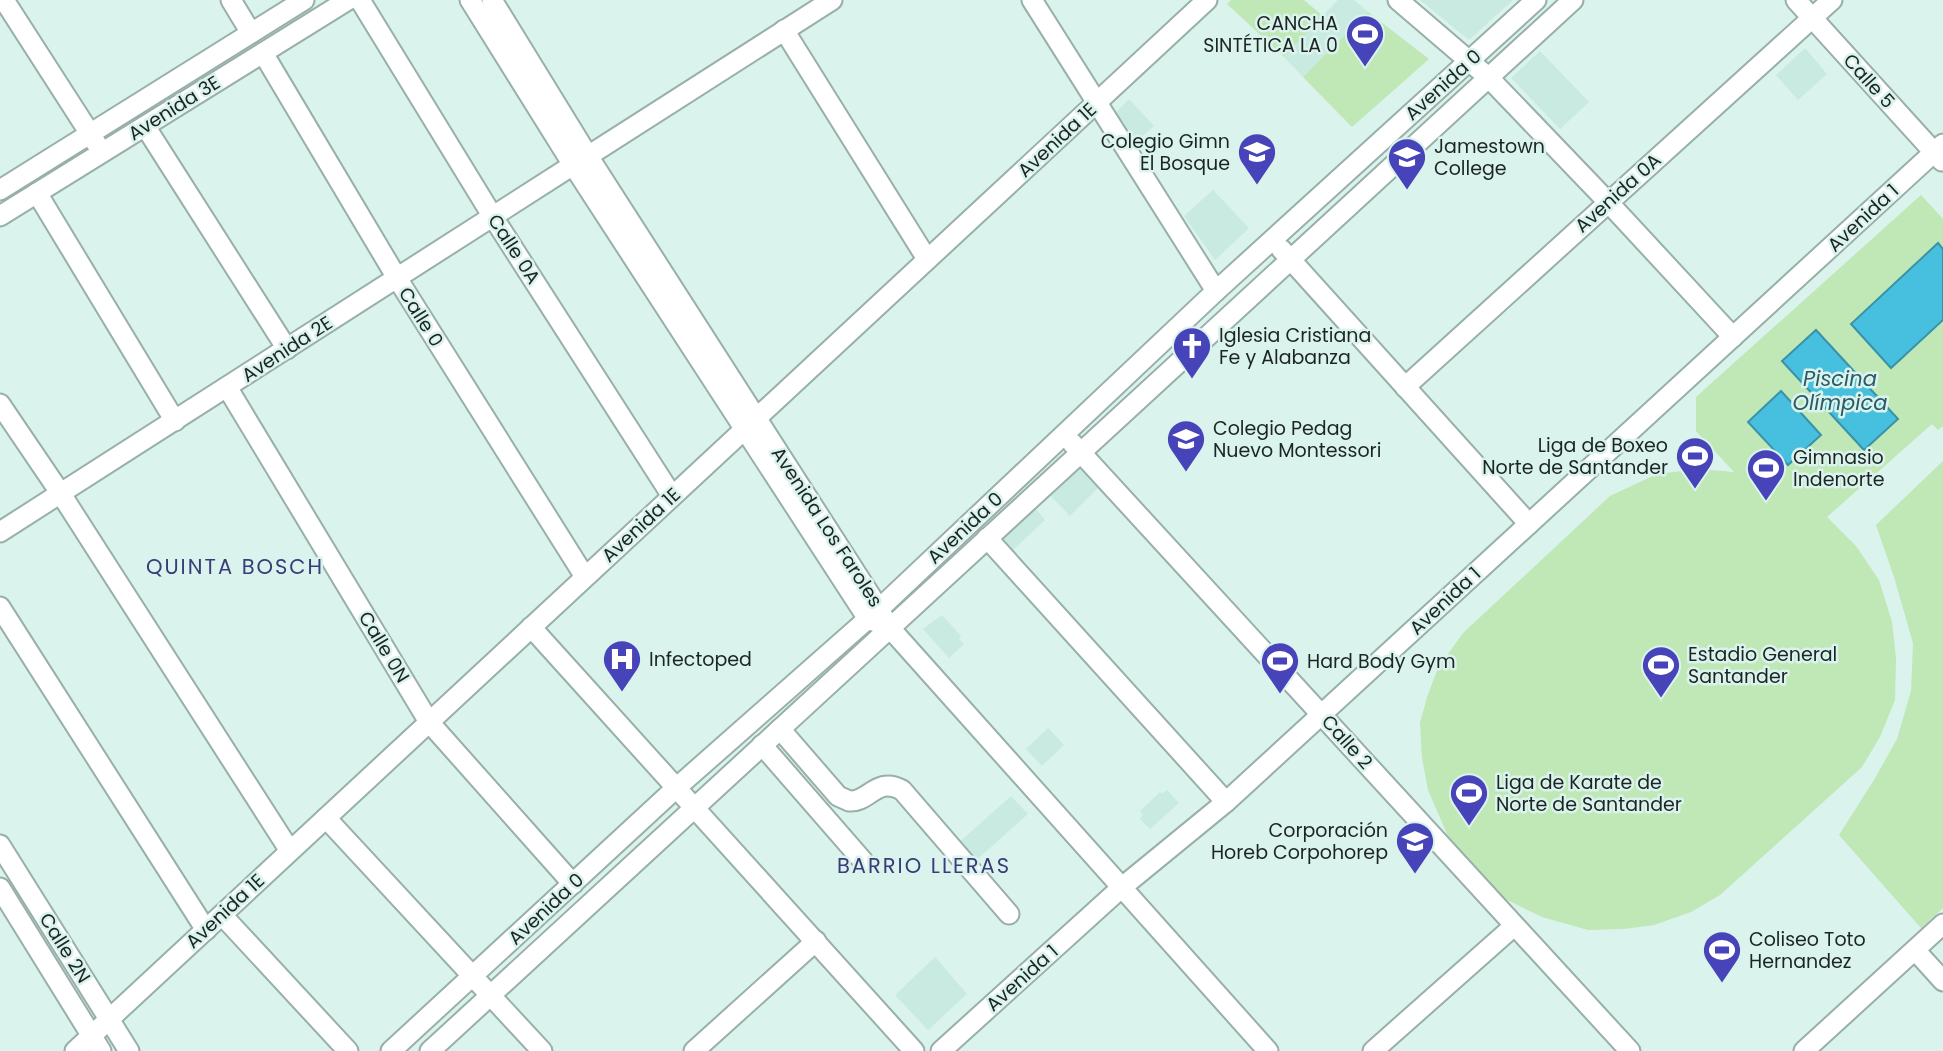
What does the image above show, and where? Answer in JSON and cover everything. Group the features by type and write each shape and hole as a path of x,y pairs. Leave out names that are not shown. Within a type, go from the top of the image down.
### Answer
{"street":[{"path":"4,0 102,153"},
{"path":"231,0 251,33"},
{"name":"Avenida 3E","path":"0,190 304,0"},
{"name":"Avenida 3E","path":"0,216 348,0"},
{"name":"Calle 0A","path":"360,0 493,217 672,496"},
{"name":"Avenida Los Faroles","path":"470,0 581,160 874,614 890,627 1268,1051"},
{"name":"Avenida Los Faroles","path":"492,0 581,160"},
{"name":"Avenida 2E","path":"0,533 832,0"},
{"path":"1032,0 1216,292"},
{"name":"Avenida 1E","path":"75,1051 96,1043 109,1019 1207,0"},
{"path":"1398,0 1489,78 1732,337"},
{"name":"Avenida 0","path":"391,1051 676,789 874,614 1272,240 1536,0"},
{"name":"Avenida 0","path":"430,1051 1573,0"},
{"name":"Calle 5","path":"1796,0 1940,152"},
{"name":"Avenida 0A","path":"1405,387 1832,0"},
{"path":"784,30 927,259"},
{"name":"Calle 0","path":"263,53 397,278 585,577"},
{"path":"145,126 287,349"},
{"name":"Avenida 1","path":"941,1051 1121,888 1226,802 1732,337 1940,152"},
{"path":"37,193 175,421"},
{"path":"1272,240 1529,524"},
{"name":"Calle 0N","path":"227,387 429,722 573,884"},
{"path":"0,404 61,494 290,851"},
{"name":"Calle 2","path":"1064,434 1630,1051"},
{"path":"987,538 1226,802"},
{"path":"0,607 206,930"},
{"path":"531,627 914,1051"},
{"path":"780,729 838,796 848,801 882,786 893,785 902,790 1009,914"},
{"path":"762,745 863,861"},
{"path":"326,818 542,1051"},
{"name":"Calle 2N","path":"0,845 129,1051"},
{"name":"Calle 2N","path":"0,888 96,1043"},
{"path":"222,915 348,1051"},
{"path":"1804,1051 1943,925"},
{"path":"1373,1051 1514,926"},
{"path":"694,1051 816,941"},
{"path":"1915,950 1943,981"}],"shaded area":[{"path":"1338,0 1354,0 1368,12 1303,77 1284,57"},
{"path":"1420,0 1513,0 1469,40"},
{"path":"1805,48 1827,74 1798,100 1776,75"},
{"path":"1540,51 1589,102 1560,129 1511,78"},
{"path":"1129,99 1154,126 1136,142 1115,113"},
{"path":"1213,190 1249,228 1215,260 1184,216"},
{"path":"1081,467 1099,487 1070,516 1051,496"},
{"path":"1035,508 1045,520 1013,550 1003,538"},
{"path":"942,615 961,636 959,639 964,644 949,658 923,629"},
{"path":"1048,728 1064,745 1042,766 1026,749"},
{"path":"1167,790 1179,803 1150,829 1140,819 1143,815 1140,811 1160,792 1162,794"},
{"path":"1011,796 1028,814 972,864 955,846"},
{"path":"935,957 967,994 928,1030 895,995"}],"green space":[{"path":"1231,0 1304,0 1323,16 1284,57 1227,4"},
{"name":"CANCHA SINTÉTICA LA 0","path":"1368,12 1429,59 1352,127 1303,77"},
{"name":"Estadio General Santander","path":"1921,195 1943,219 1943,426 1938,430 1932,424 1827,517 1856,546 1879,580 1892,622 1896,658 1895,700 1880,737 1862,767 1720,895 1691,912 1654,925 1588,930 1542,917 1503,898 1470,866 1447,834 1428,790 1422,758 1420,723 1438,668 1463,633 1610,496 1657,474 1699,469 1734,472 1696,431 1696,397"},
{"path":"1943,461 1943,908 1921,928 1839,835 1897,739 1911,691 1913,643 1876,525"}],"water":[{"path":"1938,243 1943,249 1943,320 1891,368 1851,324"},
{"name":"Piscina Olímpica","path":"1816,330 1898,419 1864,450 1782,361"},
{"path":"1781,391 1821,435 1788,465 1748,422"}],"place":[{"name":"CANCHA SINTÉTICA LA 0","path":"1365,68"},
{"name":"Colegio Gimn El Bosque","path":"1257,186"},
{"name":"Jamestown College","path":"1407,191"},
{"name":"Iglesia Cristiana Fe y Alabanza","path":"1192,380"},
{"name":"Colegio Pedag Nuevo Montessori","path":"1186,473"},
{"name":"Liga de Boxeo Norte de Santander","path":"1695,490"},
{"name":"Gimnasio Indenorte","path":"1766,502"},
{"name":"Infectoped","path":"622,693"},
{"name":"Hard Body Gym","path":"1280,695"},
{"name":"Estadio General Santander","path":"1661,699"},
{"name":"Liga de Karate de Norte de Santander","path":"1469,827"},
{"name":"Corporación Horeb Corpohorep","path":"1415,875"},
{"name":"Coliseo Toto Hernandez","path":"1722,984"}],"district":[{"name":"QUINTA BOSCH","path":"235,566"},
{"name":"BARRIO LLERAS","path":"924,865"}]}
